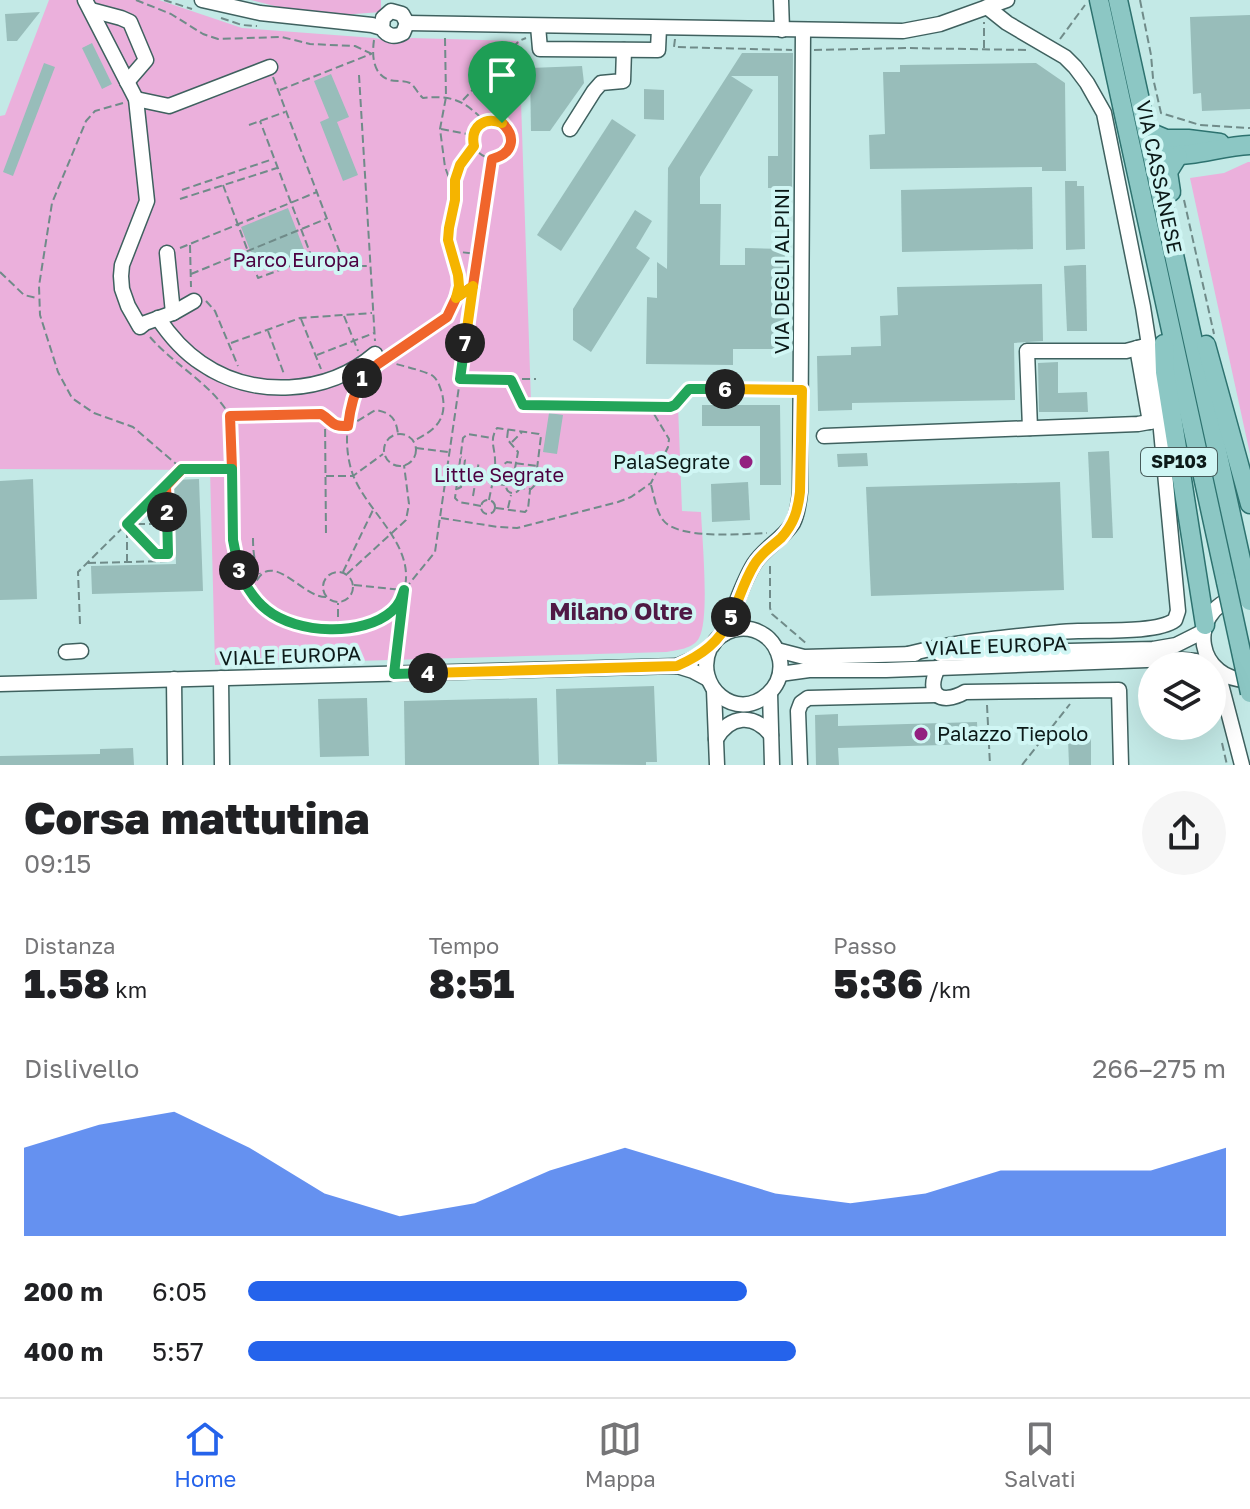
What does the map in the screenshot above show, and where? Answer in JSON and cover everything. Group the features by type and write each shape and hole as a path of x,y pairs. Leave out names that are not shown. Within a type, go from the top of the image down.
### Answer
{"main road":[{"path":"1111,0 1117,19 1124,26"},
{"name":"VIA CASSANESE","path":"1118,0 1154,139 1172,247 1248,591"},
{"name":"VIA CASSANESE","path":"1091,2 1115,78 1250,693"},
{"path":"1115,78 1126,92 1136,133 1154,139 1250,145"},
{"path":"1154,139 1167,156 1231,145"},
{"path":"1136,172 1154,139"},
{"path":"1178,156 1168,176 1215,379 1250,504"},
{"path":"1172,247 1189,270"},
{"name":"SP103","path":"1162,298 1165,372 1204,628"}],"street":[{"path":"202,0 260,13 349,22 382,19 394,11 405,17 407,23 398,36 387,34 382,19"},
{"path":"781,0 782,30"},
{"path":"407,23 539,30 903,31 940,24 988,4 1007,0"},
{"path":"908,654 946,645 1164,625 1175,620 1178,606 1155,421 1104,113 1075,67 1052,49 1007,23 988,4"},
{"path":"88,5 130,22 146,60 127,82"},
{"path":"88,5 136,99 147,201 122,265 122,289 128,306 140,327 194,301"},
{"path":"539,30 540,49 658,50 659,28"},
{"name":"VIA DEGLI ALPINI","path":"724,634 753,566 792,524 798,509 802,390 803,30"},
{"path":"570,129 601,83 623,81 624,50"},
{"path":"136,99 169,106 270,67"},
{"path":"167,253 173,313"},
{"path":"158,318 182,349 200,363 218,374 244,383 289,388 326,382 372,365"},
{"path":"1030,428 1027,351 1126,351 1143,346"},
{"path":"824,436 1155,421"},
{"path":"1206,652 1204,628 1214,610 1248,591"},
{"name":"VIALE EUROPA","path":"677,666 710,648 724,634 738,629 754,630 767,638 777,650 804,657 1153,649 1176,645 1204,628"},
{"path":"710,648 706,663 711,685 717,765"},
{"path":"772,765 770,693 780,674 777,650"},
{"name":"VIALE EUROPA","path":"780,674 809,670 1138,660"},
{"name":"VIALE EUROPA","path":"0,684 677,666 693,671 727,700 742,704 757,701 770,693"},
{"path":"936,695 932,687 938,668"},
{"name":"VIALE EUROPA","path":"1226,674 1250,680"},
{"path":"221,678 222,765"},
{"path":"174,679 175,765"},
{"path":"800,765 798,711 801,703 808,698 936,695 944,699 955,698 965,692 1119,690 1121,765"},
{"path":"1226,706 1240,765"},
{"path":"716,739 730,722 744,719 764,726 771,741"},
{"path":"771,741 792,738 799,745"}],"path":[{"path":"136,0 218,39 282,37 310,44 355,46 372,54"},
{"path":"1140,0 1161,113 1200,125 1250,128"},
{"path":"1052,49 1091,2"},
{"path":"984,49 988,4"},
{"path":"382,19 372,54 382,76 411,84 423,98 446,97 462,102 484,121"},
{"path":"462,102 519,41 539,30"},
{"path":"446,34 446,97 440,129 445,167 455,194"},
{"path":"675,38 674,47 1028,50"},
{"path":"278,91 372,54"},
{"path":"270,67 345,266 370,266"},
{"path":"359,75 374,333 372,365"},
{"path":"136,99 95,111 86,121 52,203 39,286 40,315 58,372 72,398 94,413 133,427 182,469 232,469"},
{"path":"249,125 286,111"},
{"path":"496,120 510,132 511,145 498,158 481,155 474,146 473,135 484,121 496,120"},
{"path":"223,185 258,278 312,258 260,121"},
{"path":"440,129 473,135"},
{"path":"394,674 406,578 405,562 353,476 349,459 349,410 372,365 447,317 456,298 458,275 448,240 455,180 460,165 474,146"},
{"path":"182,190 275,159"},
{"path":"140,327 207,386 230,416 233,540 237,565 245,585 267,610 303,627 351,628 374,621 390,613 399,603 404,590 435,552 492,159"},
{"path":"180,199 278,168"},
{"path":"167,253 317,192"},
{"path":"1183,195 1217,346"},
{"path":"190,275 327,218"},
{"path":"190,244 194,301 207,301 215,311 244,383"},
{"path":"450,251 478,255"},
{"path":"0,272 24,295 39,298"},
{"path":"456,298 473,286"},
{"path":"229,344 300,318 373,313"},
{"path":"344,315 354,341 372,365 433,376 440,385 443,415 430,433 413,441"},
{"path":"300,318 326,382"},
{"path":"267,330 289,388"},
{"path":"316,355 374,333"},
{"path":"460,379 536,379"},
{"path":"511,380 523,405 670,407 689,389 802,390"},
{"path":"440,517 507,528 527,526 631,497 651,483 668,447 669,439 650,407"},
{"path":"230,416 321,414 337,427 348,426 376,410 393,417 398,434"},
{"path":"325,416 326,537"},
{"path":"489,500 496,429 541,436 535,485 530,489 520,488"},
{"path":"508,429 507,438 517,450 513,479"},
{"path":"511,443 523,432"},
{"path":"481,506 455,498 456,489 461,487 465,460 460,457 463,438 468,434 493,438"},
{"path":"391,436 409,436 413,441 416,448 413,459 398,466 387,459 384,447 391,436"},
{"path":"416,448 449,452"},
{"path":"326,476 353,476 384,453"},
{"path":"473,496 479,461"},
{"path":"494,472 506,463 537,466"},
{"path":"327,597 323,585 330,574 345,573 406,520 404,465"},
{"path":"80,624 78,572 182,469"},
{"path":"513,479 518,481 520,488 517,493 511,493 505,485 513,479"},
{"path":"476,481 505,485"},
{"path":"651,483 661,518 674,529 702,534 773,533"},
{"path":"87,563 168,561 166,486"},
{"path":"496,508 526,512 530,489"},
{"path":"508,510 511,493"},
{"path":"489,500 496,508 488,515 481,506 489,500"},
{"path":"345,573 374,509"},
{"path":"127,524 167,524"},
{"path":"127,524 156,554 156,561"},
{"path":"127,524 127,562"},
{"path":"253,538 256,564 261,575"},
{"path":"251,592 261,575 266,571 276,571 319,598 327,597 338,602 350,597 353,591 353,585 345,573"},
{"path":"353,585 404,590"},
{"path":"338,602 338,629"},
{"path":"1022,765 1081,691"},
{"path":"987,692 990,765"}],"green space":[{"name":"Parco Europa","path":"49,0 159,0 242,28 374,38 396,43 411,38 519,41 531,402 678,405 682,511 701,512 705,597 702,628 696,642 666,652 215,665 210,470 0,469 0,116 5,115"},
{"path":"251,0 381,0 381,12 341,15 286,9"},
{"path":"1248,162 1250,454 1190,178 1224,173"}],"building":[{"path":"40,12 17,41 7,41 5,14"},
{"path":"1250,15 1250,109 1202,111 1201,93 1193,94 1190,17"},
{"path":"92,43 112,84 102,89 82,48"},
{"path":"742,53 793,53 792,188 768,188 768,156 778,156 778,76 731,76 753,90 700,177 700,204 721,204 720,265 745,265 745,248 785,249 784,349 733,349 733,365 646,364 647,297 657,298 657,262 667,269 668,168"},
{"path":"44,63 55,67 13,176 3,172"},
{"path":"1036,63 1065,83 1066,171 1042,171 1042,167 870,169 869,135 885,134 883,72 900,72 900,65"},
{"path":"582,66 584,83 550,131 531,131 530,68"},
{"path":"331,74 349,117 337,122 358,175 343,181 320,122 329,118 314,81"},
{"path":"644,89 664,90 664,120 644,119"},
{"path":"612,119 636,135 561,251 537,235"},
{"path":"1065,181 1077,181 1077,186 1084,186 1085,249 1066,250"},
{"path":"1032,187 1033,249 902,252 901,190"},
{"path":"288,208 305,252 258,271 241,227"},
{"path":"635,210 652,221 636,248 650,258 591,352 573,340 573,309"},
{"path":"1086,265 1087,331 1067,331 1064,266"},
{"path":"1042,284 1043,341 1014,343 1015,400 852,403 852,410 818,411 817,356 851,355 851,347 881,346 880,316 898,315 897,287"},
{"path":"1058,362 1058,393 1087,392 1088,412 1039,412 1038,363"},
{"path":"702,405 780,405 781,485 760,485 760,426 702,426"},
{"path":"549,413 563,415 557,454 543,452"},
{"path":"1109,451 1113,538 1092,538 1088,452"},
{"path":"867,453 868,466 838,467 837,454"},
{"path":"33,479 37,599 0,600 0,481"},
{"path":"199,479 203,591 92,594 91,566 176,564 174,480"},
{"path":"748,482 750,520 712,522 711,484"},
{"path":"1060,482 1064,590 871,596 866,487"},
{"path":"654,686 657,762 646,762 646,765 558,764 556,689"},
{"path":"367,698 369,756 320,757 318,699"},
{"path":"537,698 539,765 405,765 404,701"},
{"path":"838,714 838,726 977,722 978,744 838,748 839,765 816,765 815,715"},
{"path":"1091,738 1091,765 1069,765 1068,739"},
{"path":"133,748 134,765 0,765 0,756 100,754 100,749"}],"place":[{"name":"PalaSegrate","path":"746,462"},
{"name":"Palazzo Tiepolo","path":"921,734"}],"district":[{"name":"Milano Oltre","path":"621,612"}],"route":[{"path":"502,123 490,120 479,124 473,135 474,146 460,165 455,180 448,240 458,275 456,298 473,286 460,379 511,380 523,405 670,407 689,389 802,390 800,492 792,524 753,566 724,634 710,648 677,666 394,674 404,590 399,603 390,613 351,628 328,629 303,627 281,619 267,610 245,585 237,565 233,540 232,469 210,470 182,469 127,524 156,554 168,554 166,486 182,469 232,469 230,416 321,414 332,425 348,426 349,410 361,380 378,364 447,317 456,298 473,286 492,159 504,155 511,145 510,132 502,123"}],"park label":[{"name":"Little Segrate","path":"499,475"}]}
